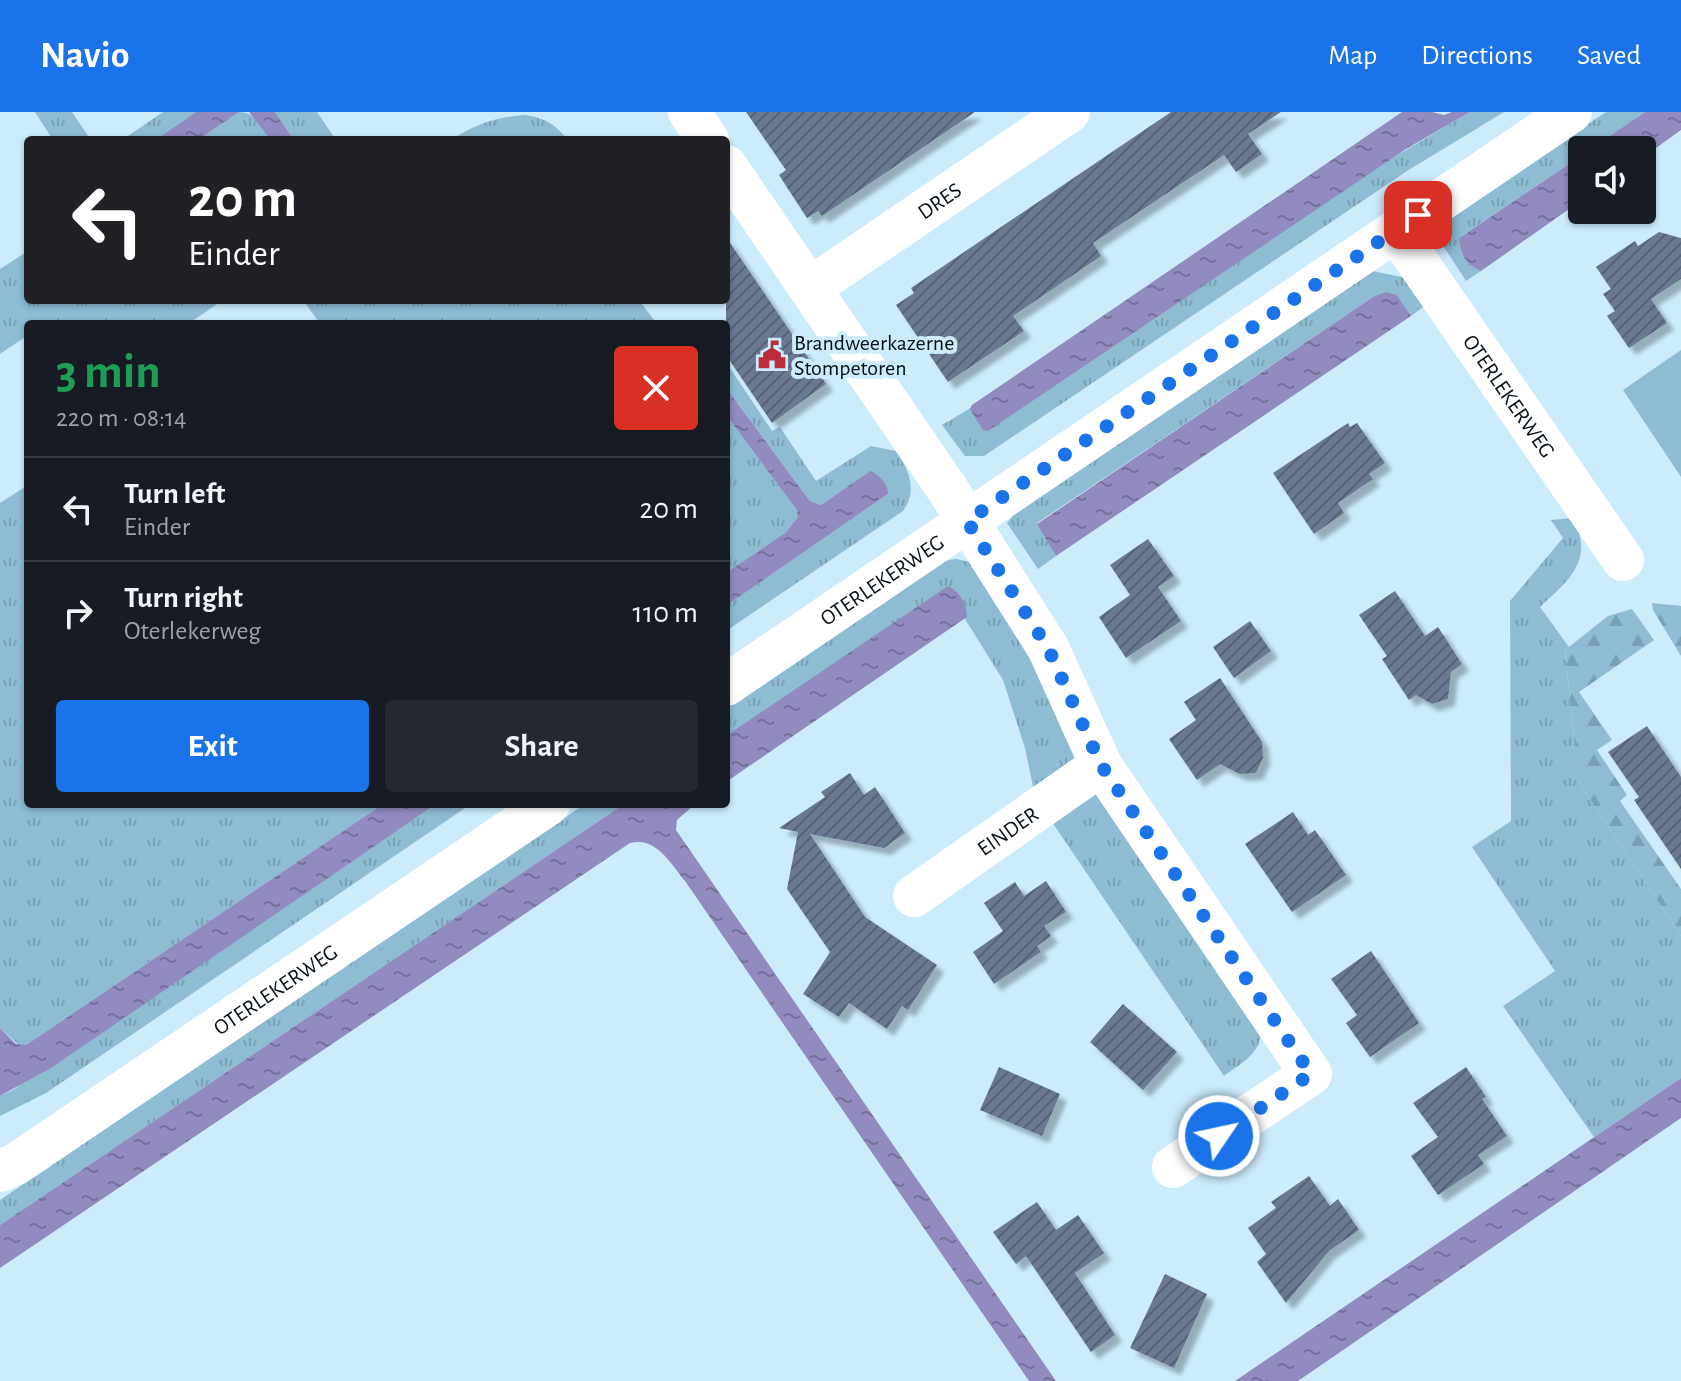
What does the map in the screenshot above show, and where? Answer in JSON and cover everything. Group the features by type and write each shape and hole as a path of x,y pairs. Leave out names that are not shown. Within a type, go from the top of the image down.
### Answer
{"street":[{"path":"689,112 705,136"},
{"name":"DRES","path":"810,288 1069,112"},
{"name":"OTERLEKERWEG","path":"730,682 1571,112"},
{"path":"730,172 967,521 1048,648 1101,765 1311,1074 1173,1167"},
{"name":"OTERLEKERWEG","path":"1396,231 1623,560"},
{"name":"EINDER","path":"914,896 1101,765"},
{"name":"OTERLEKERWEG","path":"0,1171 16,1164 543,808"}],"green space":[{"path":"35,112 72,112 88,136 50,136"},
{"path":"163,112 196,112 161,136 128,136"},
{"path":"239,112 254,117 268,136 204,136"},
{"path":"275,112 317,112 333,136 291,136"},
{"path":"1470,112 1504,112 1407,171 984,456 965,456 942,425"},
{"path":"1606,112 1645,112 1610,136 1570,136"},
{"path":"525,115 538,118 564,136 458,136 486,122"},
{"path":"1568,137 1568,164 1460,237 1465,258 1471,266 1481,271 1466,281 1438,238 1440,223"},
{"path":"24,254 24,304 217,304 194,320 24,320 24,338 0,354 0,269"},
{"path":"1372,271 1407,278 1426,305 1411,316 1397,295 1373,297 1037,523 1056,556 1038,569 1007,523 1017,511"},
{"path":"306,304 642,304 654,320 317,320"},
{"path":"1681,350 1681,477 1623,390"},
{"path":"730,368 772,431 780,427 816,481 871,446 896,451 905,465 911,488 903,511 730,628 730,603 888,494 870,471 821,505 810,501 730,393"},
{"path":"730,420 798,511 798,517 786,532 730,570"},
{"path":"24,488 24,808 377,808 26,1045 20,1046 0,1028 0,503"},
{"path":"1572,518 1579,532 1580,557 1561,588 1540,607 1569,647 1565,651 1575,777 1681,936 1681,1078 1594,1137 1503,1006 1555,971 1472,847 1511,821 1510,601 1563,538 1551,520"},
{"path":"956,559 970,562 1026,643 1065,737 1079,758 1036,801 1025,748 1003,680 965,619 967,617 730,734 730,705 943,561"},
{"path":"1652,603 1681,606 1681,656 1653,610"},
{"path":"1632,609 1654,640 1579,692 1612,740 1597,750 1627,795 1620,801 1681,889 1681,936 1575,777 1565,650 1608,616"},
{"path":"1094,794 1101,796 1261,1031 1254,1052 1224,1076 1052,822"},
{"path":"430,808 465,808 46,1093 0,1116 0,1096"},
{"path":"579,808 618,808 0,1225 0,1200"}],"water":[{"path":"196,112 239,112 204,136 161,136"},
{"path":"249,112 275,112 291,136 268,136"},
{"path":"1402,112 1444,115 1470,112 1406,149 988,431 983,430 970,409 972,405"},
{"path":"1645,112 1681,112 1681,130 1656,148 1656,136 1610,136"},
{"path":"1568,164 1568,210 1481,271 1468,262 1459,238"},
{"path":"1386,292 1397,295 1411,316 1056,556 1037,524 1373,297"},
{"path":"730,393 810,501 821,505 870,471 883,480 888,494 730,603 730,570 786,532 798,517 797,510 730,420"},
{"path":"948,586 962,599 967,617 730,779 730,733"},
{"path":"377,808 430,808 51,1068 0,1096 0,1028 16,1044 26,1045"},
{"path":"618,808 690,808 677,820 676,830 1056,1381 1029,1381 685,881 655,847 639,842 630,843 0,1268 0,1225"},
{"path":"1681,1078 1681,1118 1298,1381 1235,1381"}],"building":[{"path":"746,112 975,112 822,216 818,211 807,218 779,175 786,170"},
{"path":"1171,112 1281,112 1248,134 1262,154 1236,172 1224,155 1093,243 1101,256 1013,316 1024,331 948,382 896,305 914,293 911,288"},
{"path":"1659,232 1681,238 1681,279 1651,299 1667,323 1629,348 1607,316 1615,311 1603,294 1611,289 1596,267 1635,241 1638,246"},
{"path":"730,243 826,384 772,423 730,361 730,320 726,320 726,304 730,304"},
{"path":"1348,423 1350,427 1357,423 1385,463 1369,474 1373,479 1338,503 1344,513 1314,534 1273,473"},
{"path":"1148,539 1174,576 1158,587 1181,621 1126,658 1099,617 1130,595 1110,565"},
{"path":"1395,591 1425,636 1438,627 1462,664 1451,672 1448,699 1432,704 1416,695 1409,700 1382,659 1387,656 1359,615"},
{"path":"1250,621 1271,651 1234,678 1213,647"},
{"path":"1220,678 1262,742 1263,758 1256,773 1240,774 1220,764 1197,780 1169,739 1196,720 1184,702"},
{"path":"1647,726 1681,777 1681,869 1634,800 1639,797 1608,752"},
{"path":"850,773 864,795 875,787 905,833 884,848 810,834 865,917 937,965 908,1010 902,1006 887,1029 849,1003 839,1017 803,994 830,952 787,889 798,832 779,828 825,797 821,792"},
{"path":"1293,812 1308,835 1315,830 1346,875 1292,912 1245,844"},
{"path":"1046,881 1066,912 1044,926 1051,936 1037,946 1041,952 994,984 973,952 1003,931 984,903 1015,882 1024,896"},
{"path":"1371,951 1419,1023 1370,1057 1346,1023 1357,1015 1331,979"},
{"path":"1123,1004 1177,1052 1143,1090 1090,1042"},
{"path":"999,1067 1060,1094 1042,1136 980,1110"},
{"path":"1466,1067 1486,1097 1482,1099 1507,1136 1478,1155 1484,1164 1438,1195 1411,1156 1438,1137 1413,1103"},
{"path":"1309,1176 1330,1206 1338,1199 1359,1230 1329,1251 1286,1303 1257,1262 1266,1254 1248,1228 1276,1208 1271,1202"},
{"path":"1037,1202 1056,1230 1078,1215 1104,1253 1075,1273 1115,1335 1091,1352 1026,1256 1016,1264 993,1232"},
{"path":"1165,1274 1207,1294 1174,1368 1130,1348"}],"place":[{"name":"Brandweerkazerne Stompetoren","path":"772,355"}],"route":[{"path":"1219,1136 1311,1074 1101,765 1048,648 967,521 1418,215"}]}
